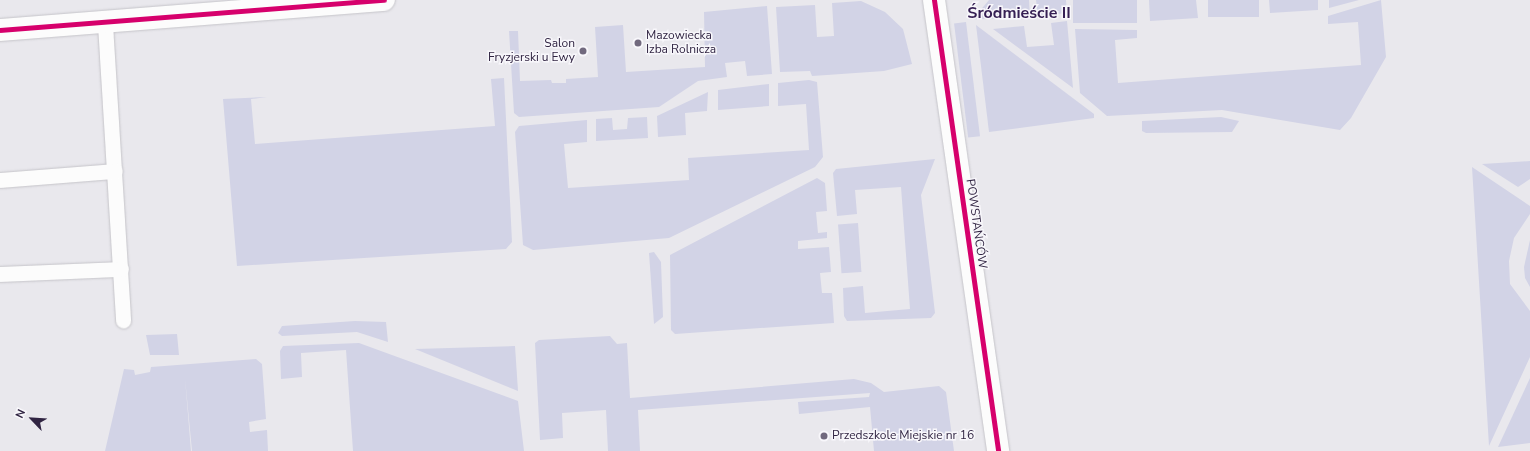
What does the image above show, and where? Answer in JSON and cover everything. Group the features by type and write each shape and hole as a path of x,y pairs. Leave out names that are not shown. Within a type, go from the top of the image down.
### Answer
{"street":[{"path":"0,30 105,24 384,0"},
{"name":"POWSTAŃCÓW","path":"934,0 998,451"}],"lane":[{"path":"105,24 123,320"},
{"path":"0,180 115,171"},
{"path":"0,274 121,269"}],"shaded area":[{"path":"989,0 1029,0 1030,18 973,19"},
{"path":"1036,0 1066,0 1067,13 1038,16"},
{"path":"1073,0 1137,0 1137,23 1073,23"},
{"path":"1149,0 1196,0 1198,18 1150,21"},
{"path":"1208,0 1259,0 1259,17 1208,17"},
{"path":"1269,0 1318,0 1318,10 1270,13"},
{"path":"1329,0 1359,0 1329,8"},
{"path":"1381,0 1386,57 1351,118 1340,130 1222,110 1107,116 1080,93 1075,29 1137,30 1137,38 1115,40 1118,83 1361,65 1358,22 1328,24 1328,16"},
{"path":"861,1 885,12 903,29 912,64 884,71 812,76 810,71 780,72 776,7 815,5 817,37 834,36 832,3"},
{"path":"767,6 772,74 747,76 745,61 725,63 727,77 698,81 659,107 519,117 514,113 509,31 518,31 520,81 551,80 552,83 566,83 566,79 598,77 595,27 623,25 626,72 705,67 704,12"},
{"path":"1067,21 1073,88 993,29 1024,26 1027,47 1054,45 1051,23"},
{"path":"966,22 980,136 968,138 954,23"},
{"path":"976,25 1094,114 1094,118 989,132"},
{"path":"504,78 512,242 506,249 237,266 223,99 267,97 251,99 255,144 495,126 491,79"},
{"path":"809,80 817,82 823,157 815,167 669,238 533,250 523,245 515,132 519,126 587,120 587,142 564,144 568,188 689,180 688,158 809,150 806,104 778,106 778,83"},
{"path":"769,84 769,106 718,110 718,90"},
{"path":"708,92 707,111 685,113 686,135 658,137 657,116"},
{"path":"647,117 648,138 596,141 596,119 612,118 613,130 627,129 628,118"},
{"path":"1221,117 1239,121 1232,132 1146,133 1142,131 1142,121"},
{"path":"935,159 921,195 935,313 931,318 847,321 844,316 843,288 863,286 865,313 910,309 901,187 855,190 857,214 837,216 833,173 836,169"},
{"path":"1530,161 1530,179 1518,187 1482,164"},
{"path":"1472,167 1530,206 1530,214 1514,238 1509,261 1510,284 1530,311 1530,357 1489,446"},
{"path":"817,178 825,183 827,211 816,212 818,233 827,232 827,238 798,241 798,249 829,247 831,272 820,273 822,293 832,293 834,323 675,334 671,330 670,255"},
{"path":"858,223 861,272 841,273 838,224"},
{"path":"1530,240 1530,287 1525,278 1524,267"},
{"path":"654,252 661,262 663,317 654,324 649,253"},
{"path":"355,321 386,322 388,342 357,332 282,336 278,333 282,326"},
{"path":"177,334 179,355 150,355 146,335"},
{"path":"610,336 617,344 627,343 630,398 854,379 871,383 884,392 939,386 946,392 954,451 874,451 870,407 799,414 798,402 869,397 870,393 638,410 640,451 608,451 606,410 562,413 563,438 540,440 535,343 539,340"},
{"path":"359,343 518,401 524,451 353,451 346,350 301,353 302,377 281,379 280,351 283,346"},
{"path":"515,346 518,391 415,349"},
{"path":"256,359 262,364 266,419 249,422 250,432 267,430 268,451 192,451 185,378 191,451 105,451 124,369 134,370 135,375 150,372 151,367"},
{"path":"1530,378 1530,443 1498,447"}],"cycle path":[{"path":"0,30 384,0"},
{"path":"934,0 998,451"}],"place":[{"name":"Mazowiecka Izba Rolnicza","path":"638,43"},
{"name":"Salon Fryzjerski u Ewy","path":"583,51"},
{"name":"Przedszkole Miejskie nr 16","path":"824,436"}],"district":[{"name":"Śródmieście II","path":"1019,13"}]}
